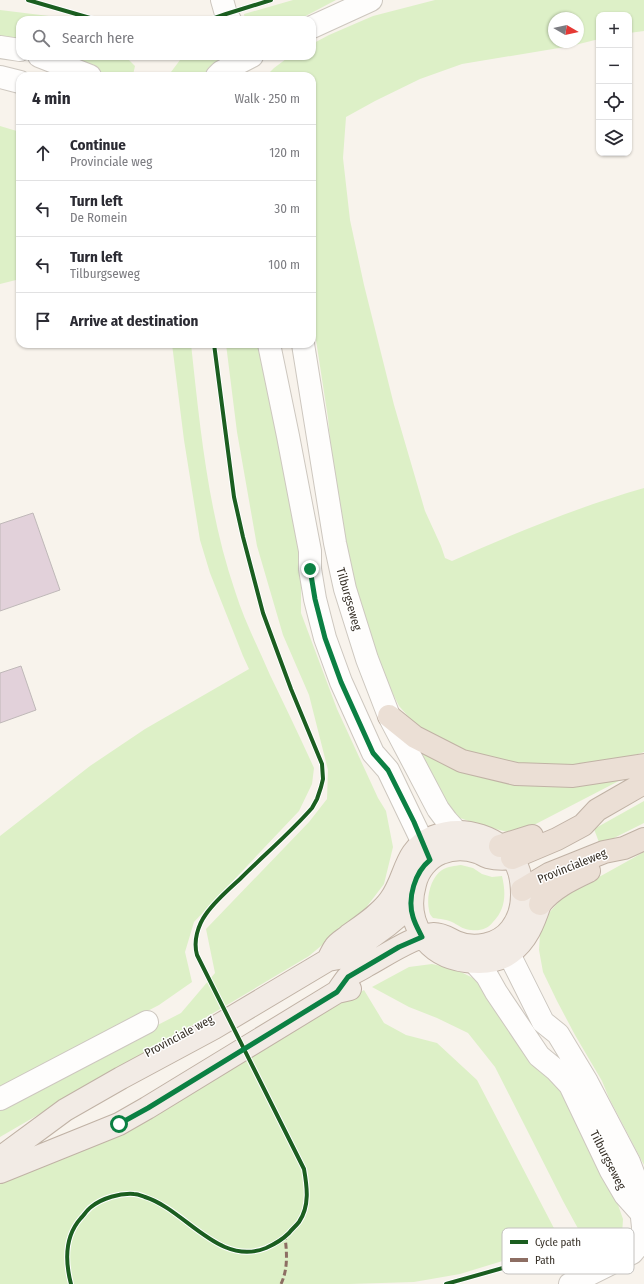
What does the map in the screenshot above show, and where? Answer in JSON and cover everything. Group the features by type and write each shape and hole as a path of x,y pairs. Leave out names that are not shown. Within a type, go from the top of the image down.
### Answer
{"highway":[{"path":"389,716 415,737 462,761 516,774 573,776 644,765"},
{"path":"506,852 557,839 583,825 597,810 644,783"},
{"name":"Provincialeweg","path":"522,890 549,874 604,852 624,848 644,838"},
{"name":"Provincialeweg","path":"540,904 547,895 558,887 610,862 624,848"}],"main road":[{"path":"512,944 511,930 518,916 522,902 522,890 518,867 506,852 483,836 457,832 446,833 433,837 422,852 424,864 416,880 413,892 413,916 417,928 428,943 449,957 475,963 498,959 512,944 527,934 540,904"},
{"path":"422,852 440,853 459,849 474,851 487,857 502,859 506,852"},
{"name":"Provinciale weg","path":"328,960 335,946 383,908 390,900 408,860 422,852"},
{"name":"Provinciale weg","path":"0,1158 65,1110 214,1028 328,960 344,957 388,925 412,905"},
{"path":"0,1172 119,1124 148,1108 337,992 356,988 400,963 428,943 434,934 446,936 466,946 475,946 493,942 512,944"}],"street":[{"path":"222,0 227,16"},
{"path":"316,25 371,0"},
{"path":"0,47 16,49"},
{"path":"49,60 80,72"},
{"path":"221,72 245,60"},
{"path":"246,72 251,60"},
{"path":"0,77 16,81"},
{"path":"270,348 310,551 310,569 316,606 325,638 338,675 373,753 388,770 422,852"},
{"name":"Tilburgseweg","path":"304,348 335,543 345,589 367,659 389,716 438,809 457,832"},
{"name":"Tilburgseweg","path":"512,944 543,1022 558,1034 587,1082 629,1162 639,1189 643,1223"},
{"name":"Tilburgseweg","path":"475,963 487,976 539,1056 556,1070 570,1085 611,1171 643,1223"},
{"path":"0,1099 147,1022"},
{"path":"634,1250 642,1238 643,1223"},
{"path":"570,1284 589,1274"}],"green space":[{"path":"293,0 336,0 306,16 244,16 244,14"},
{"path":"435,0 644,0 644,31 632,33 632,12 596,12 596,40 584,43 584,12 548,12 548,48 559,48 462,64 420,79 375,101 346,117 343,158 350,220 364,285 394,405 425,511 445,558 452,561 547,521 595,503 644,488 644,752 571,767 521,766 463,754 421,731 399,706 387,682 371,644 339,540 328,418 316,340 316,72 270,72 285,60 316,60 316,42 373,16"},
{"path":"0,10 49,16 16,16 16,40 0,37"},
{"path":"73,60 129,60 135,66 134,72 99,72"},
{"path":"180,60 219,60 208,72 171,72"},
{"path":"0,126 16,131 16,280 0,284"},
{"path":"172,348 191,348 206,469 218,531 226,561 247,623 314,768 312,784 299,811 194,922 185,952 192,982 159,1005 0,1088 0,836 90,766 145,729 249,669 210,573 200,540 184,440"},
{"path":"226,348 265,348 301,550 301,613 337,709 378,798 386,811 393,847 384,884 365,909 309,956 0,1137 0,1106 181,1013 215,973 206,929 309,822 327,799 328,770 309,695 283,635 257,546 237,432"},
{"path":"414,747 460,770 640,770 530,827 511,833 460,818 448,810"},
{"path":"644,801 644,823 600,845 594,829"},
{"path":"644,852 644,1165 609,1098 602,1081 557,1001 543,972 539,950 540,934 548,914 563,897"},
{"path":"461,865 473,868 482,874 492,877 502,876 504,889 503,906 491,924 481,930 462,928 444,919 433,918 429,912 429,893 435,877 444,869"},
{"path":"432,964 455,969 477,980 559,1088 617,1202 623,1219 622,1228 578,1228 495,1067 468,1033 437,1018 409,1007 372,987 409,967"},
{"path":"364,990 384,1023 406,1035 437,1043 477,1080 554,1228 502,1228 502,1261 460,1274 414,1282 349,1284 0,1284 0,1183 126,1126"}],"building":[{"path":"33,513 60,590 0,611 0,524"},
{"path":"21,666 36,710 0,723 0,673"}],"marked path":[{"path":"281,1284 285,1273 285,1237"}],"cycle path":[{"path":"28,0 83,16"},
{"path":"220,16 271,0"},
{"path":"71,1284 67,1250 71,1233 75,1225 95,1204 117,1195 137,1194 145,1197 175,1213 218,1244 233,1250 249,1252 266,1248 278,1242 299,1222 306,1203 307,1189 304,1169 197,955 196,950 196,939 203,918 222,895 286,835 312,808 317,799 323,779 322,764 291,689 263,613 243,537 234,497 215,348"},
{"path":"446,1284 502,1268"}],"route":[{"path":"119,1124 148,1108 337,992 348,977 399,947 422,937 413,916 413,892 416,880 424,864 430,860 414,822 388,770 373,753 341,682 325,638 315,599 310,569"}]}
